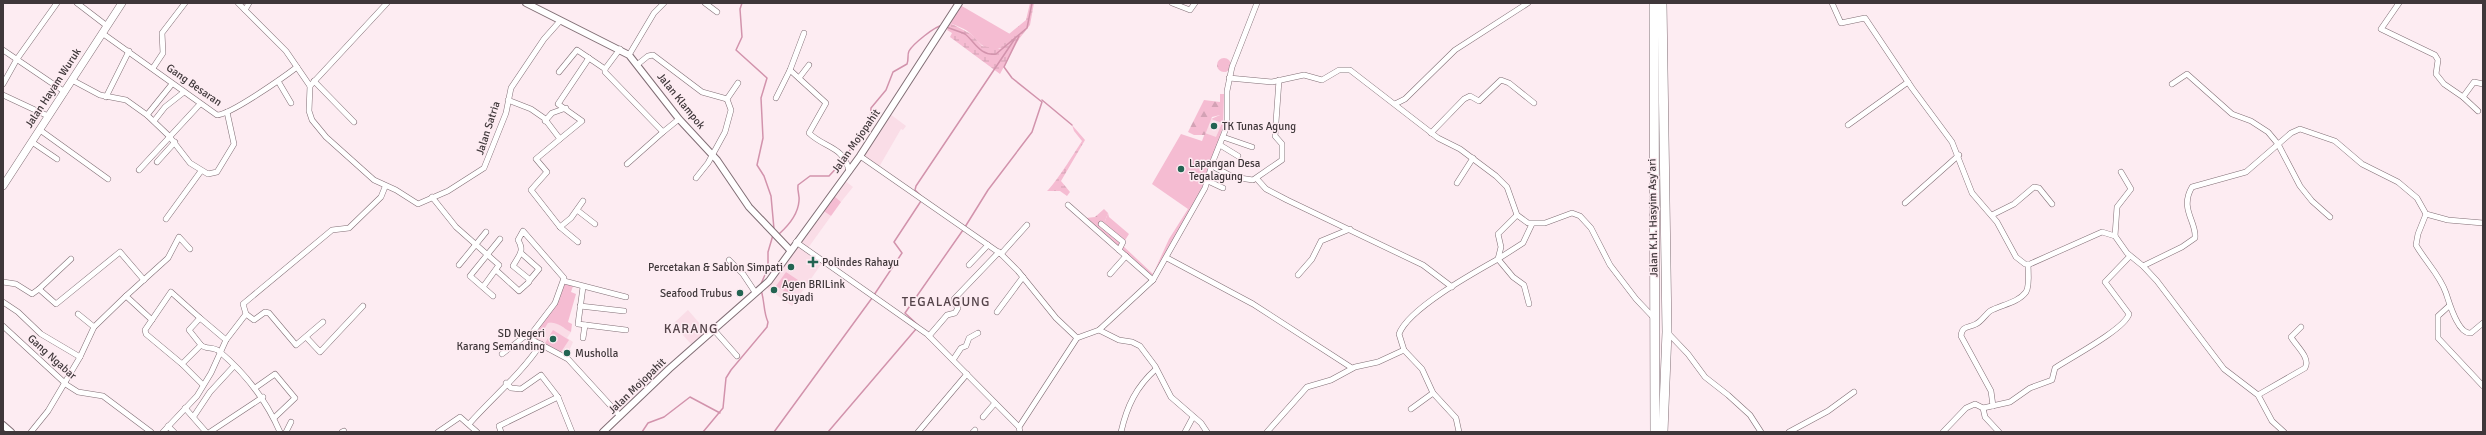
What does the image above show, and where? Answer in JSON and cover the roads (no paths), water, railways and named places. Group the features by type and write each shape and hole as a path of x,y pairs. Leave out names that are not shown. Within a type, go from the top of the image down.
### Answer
{"highway":[{"name":"Jalan K.H. Hasyim Asy'ari","path":"1654,3 1653,191 1655,432"},
{"name":"Jalan K.H. Hasyim Asy'ari","path":"1662,3 1667,332 1663,432"},
{"path":"1653,191 1655,197 1658,198 1659,149 1664,139"},
{"path":"1654,253 1659,245 1660,203 1663,203 1665,208"}],"main road":[{"name":"Jalan Hayam Wuruk","path":"3,186 122,3"}],"street":[{"path":"3,84 17,59 57,3"},
{"path":"76,3 107,26"},
{"path":"153,68 163,52 162,33 185,3"},
{"path":"238,3 286,51 310,86 309,111 318,128 350,161 385,187 381,197 349,228 332,230 251,296 243,305 246,314 254,320 265,312 269,313 294,345 323,322"},
{"path":"245,10 249,3"},
{"path":"310,86 387,3"},
{"name":"Jalan Klampok","path":"526,3 629,54 679,119 713,154 749,208 770,232 790,250"},
{"path":"629,54 654,13 664,3"},
{"path":"705,3 717,12"},
{"name":"Jalan Mojopahit","path":"603,432 669,369 763,286 860,156 943,30 959,3"},
{"path":"1172,3 1190,10 1195,3"},
{"path":"796,242 917,326 929,336 995,403 1019,430 1077,338 1099,330 1153,280 1167,258 1208,181 1227,126 1229,78 1257,3"},
{"path":"1395,104 1405,99 1455,50 1528,3"},
{"path":"1832,3 1841,24 1865,18 1908,82 1952,142 1959,155 1972,193 1992,215 2012,252 2020,261 2028,264 2102,232 2115,236 2130,256 2143,266 2224,369 2258,395 2272,421 2284,432"},
{"path":"2398,3 2382,29 2435,55 2438,60 2436,74 2444,84 2463,97 2478,111"},
{"name":"Jalan Satria","path":"385,187 396,190 416,204 448,191 483,170 505,118 511,88 544,39 560,21"},
{"name":"Gang Besaran","path":"102,33 217,115 227,112 278,81 297,67"},
{"path":"776,98 790,70 804,33"},
{"path":"605,69 620,49"},
{"path":"3,50 65,92"},
{"path":"559,72 577,50 605,69 605,72 663,132"},
{"path":"106,97 129,51"},
{"path":"638,64 648,56 653,55 702,92 727,99"},
{"path":"578,242 560,227 531,190 547,172 536,159 582,121 566,108 558,104 589,58"},
{"path":"799,78 809,65"},
{"path":"1229,78 1258,82 1279,80 1304,74 1318,79 1327,79 1339,70 1348,69 1443,142 1460,149 1473,158 1507,187 1517,215 1532,224 1576,214 1595,234 1605,257 1626,288 1654,318"},
{"path":"790,70 826,102 809,133 846,159 849,171"},
{"path":"2172,84 2188,74 2232,114 2243,117 2261,127 2278,144 2297,181 2312,201 2330,217"},
{"path":"72,80 106,97 126,100 154,121 175,142 190,163 208,174 214,174 231,152 234,144 227,112"},
{"path":"1212,166 1233,177 1258,179 1278,164 1283,153 1282,144 1275,136 1279,80"},
{"path":"1431,133 1464,99 1470,96 1479,100 1501,80 1509,83 1534,103"},
{"path":"278,81 291,103"},
{"path":"314,82 354,122"},
{"path":"1848,125 1908,82"},
{"path":"2463,97 2474,82 2483,84"},
{"path":"727,99 738,83"},
{"path":"147,115 172,84"},
{"path":"154,121 165,107 184,92"},
{"path":"3,95 48,116"},
{"path":"696,178 722,139 730,120 731,110 727,99"},
{"path":"508,100 531,109 545,121 560,139"},
{"path":"139,170 200,104"},
{"path":"545,121 552,113 566,108"},
{"path":"627,164 679,119"},
{"path":"2143,266 2182,247 2195,238 2195,231 2188,215 2192,187 2246,172 2278,144 2300,129 2335,141 2354,158 2404,186 2417,198 2426,214 2448,220 2483,223"},
{"path":"40,130 108,179"},
{"path":"1223,137 1252,147"},
{"path":"32,142 57,159"},
{"path":"157,162 175,142"},
{"path":"1220,145 1238,156"},
{"path":"1905,203 1959,155"},
{"path":"860,156 1000,253 1023,277 1056,318 1077,338"},
{"path":"1457,183 1473,158"},
{"path":"166,219 201,171"},
{"path":"2115,236 2117,207 2131,189 2121,172"},
{"path":"1258,179 1266,189 1277,195 1423,265 1452,287"},
{"path":"1208,181 1223,188"},
{"path":"1992,215 2014,204 2034,187 2040,188 2052,204"},
{"path":"432,197 456,227 499,265 483,287"},
{"path":"560,227 583,202"},
{"path":"1068,205 1153,280"},
{"path":"577,210 595,224"},
{"path":"2426,214 2418,234 2416,245 2438,277 2447,294 2449,306 2466,333 2470,333 2483,323"},
{"path":"1498,259 1501,247 1498,234 1517,215"},
{"path":"1101,224 1123,242 1119,250"},
{"path":"1459,432 1456,418 1433,393 1425,374 1404,350 1399,334 1404,324 1420,309 1452,287 1523,243 1532,224"},
{"path":"929,336 948,314 955,313 958,307 954,303 954,299 1026,225"},
{"path":"1298,275 1312,259 1321,241 1350,229"},
{"path":"528,337 553,306 564,281 562,276 523,231 518,240 522,247 521,253 513,266 529,281"},
{"path":"459,265 486,232"},
{"path":"31,432 65,383 80,357 94,327 168,258 179,238 190,249"},
{"path":"493,296 470,276 500,239"},
{"path":"969,265 988,245"},
{"path":"39,289 56,304 120,252 144,280"},
{"path":"496,270 519,290 539,269 521,253"},
{"path":"1110,274 1126,256"},
{"path":"1943,432 1969,405 1975,404 1983,408 2010,402 2030,388 2052,380 2056,368 2100,340 2127,319 2129,314 2105,282 2130,256"},
{"path":"1167,258 1253,304 1352,368"},
{"path":"3,282 16,284 32,294 71,259"},
{"path":"1498,259 1513,277 1524,285 1529,304"},
{"path":"729,260 743,274 756,292"},
{"path":"1993,406 1992,391 1961,336 1964,328 1981,321 1991,310 2001,308 2025,294 2027,288 2028,264"},
{"path":"997,312 1023,277"},
{"path":"564,281 626,297"},
{"path":"584,287 578,324 626,330"},
{"path":"203,385 182,364 146,334 145,330 171,292 226,340"},
{"path":"126,296 152,320"},
{"path":"3,302 18,312 41,334 80,357"},
{"path":"306,337 320,352 339,335 363,306"},
{"path":"580,306 624,311"},
{"path":"2449,306 2438,316 2438,338 2483,386"},
{"path":"78,314 94,327"},
{"path":"163,432 203,385 226,340 246,314"},
{"path":"200,318 189,330 200,345 221,352 255,388 263,397 280,432"},
{"path":"583,338 585,325"},
{"name":"Gang Ngabar","path":"3,326 65,383 78,392 103,396 150,432"},
{"path":"2258,395 2305,368 2308,364 2291,337 2301,327"},
{"path":"714,330 737,356"},
{"path":"1099,330 1119,340 1136,343 1148,355 1171,397 1207,432"},
{"path":"1667,332 1688,354 1705,378 1728,395 1750,415 1761,432"},
{"path":"953,360 961,348 966,346 969,338 978,333"},
{"path":"502,354 520,338 528,337 568,359 620,416"},
{"path":"469,424 506,383 526,365 541,344"},
{"path":"182,364 200,345"},
{"path":"1267,432 1302,390 1312,384 1339,377 1352,368 1378,362 1404,350"},
{"path":"194,416 210,392 234,366"},
{"path":"1121,432 1133,394 1156,369"},
{"path":"255,388 274,374 295,398 274,418"},
{"path":"918,432 967,374"},
{"path":"506,383 510,388 521,389 541,375 558,397 572,432"},
{"path":"1789,432 1854,392"},
{"path":"1411,409 1433,393"},
{"path":"210,432 263,397"},
{"path":"501,432 499,426 558,397"},
{"path":"983,417 995,403"},
{"path":"185,408 194,416 206,432"},
{"path":"1983,408 1985,417 1999,432"},
{"path":"438,432 458,417 462,417 477,432"},
{"path":"1185,432 1193,417"},
{"path":"286,432 291,422"},
{"path":"3,425 11,432"},
{"path":"168,426 174,432"}],"waterway":[{"path":"742,3 740,9 742,37 736,50 767,78 761,98 763,138 757,165 764,176 771,196 774,229"},
{"path":"946,27 965,34 982,51 990,54 996,54 1027,28 1032,3"},
{"path":"846,158 854,142 870,125 871,108 886,90 893,72 907,64 909,51 915,44 924,36 943,25"},
{"path":"965,227 988,190 1032,132 1042,102 1012,78 1004,67 1019,36"},
{"path":"923,198 915,190 916,186 1014,40"},
{"path":"1042,100 1072,125"},
{"path":"779,234 797,211 799,199 798,185 810,176 829,176 843,161"},
{"path":"874,295 902,253 894,242 921,201"},
{"path":"919,326 905,313 963,230"},
{"path":"760,286 768,268 768,252 773,235"},
{"path":"703,432 723,408 726,378 767,327 768,322 765,314 761,290"},
{"path":"774,432 872,298"},
{"path":"828,432 916,329"},
{"path":"642,432 648,423 664,417 690,397 720,413"}],"place":[{"name":"TK Tunas Agung","path":"1214,126"},
{"name":"Lapangan Desa Tegalagung","path":"1181,169"},
{"name":"Polindes Rahayu","path":"813,262"},
{"name":"Percetakan & Sablon Simpati","path":"791,267"},
{"name":"Agen BRILink Suyadi","path":"774,290"},
{"name":"Seafood Trubus","path":"740,293"},
{"name":"SD Negeri Karang Semanding","path":"553,339"},
{"name":"Musholla","path":"567,353"}],"district":[{"name":"TEGALAGUNG","path":"946,302"},
{"name":"KARANG","path":"691,329"}]}
